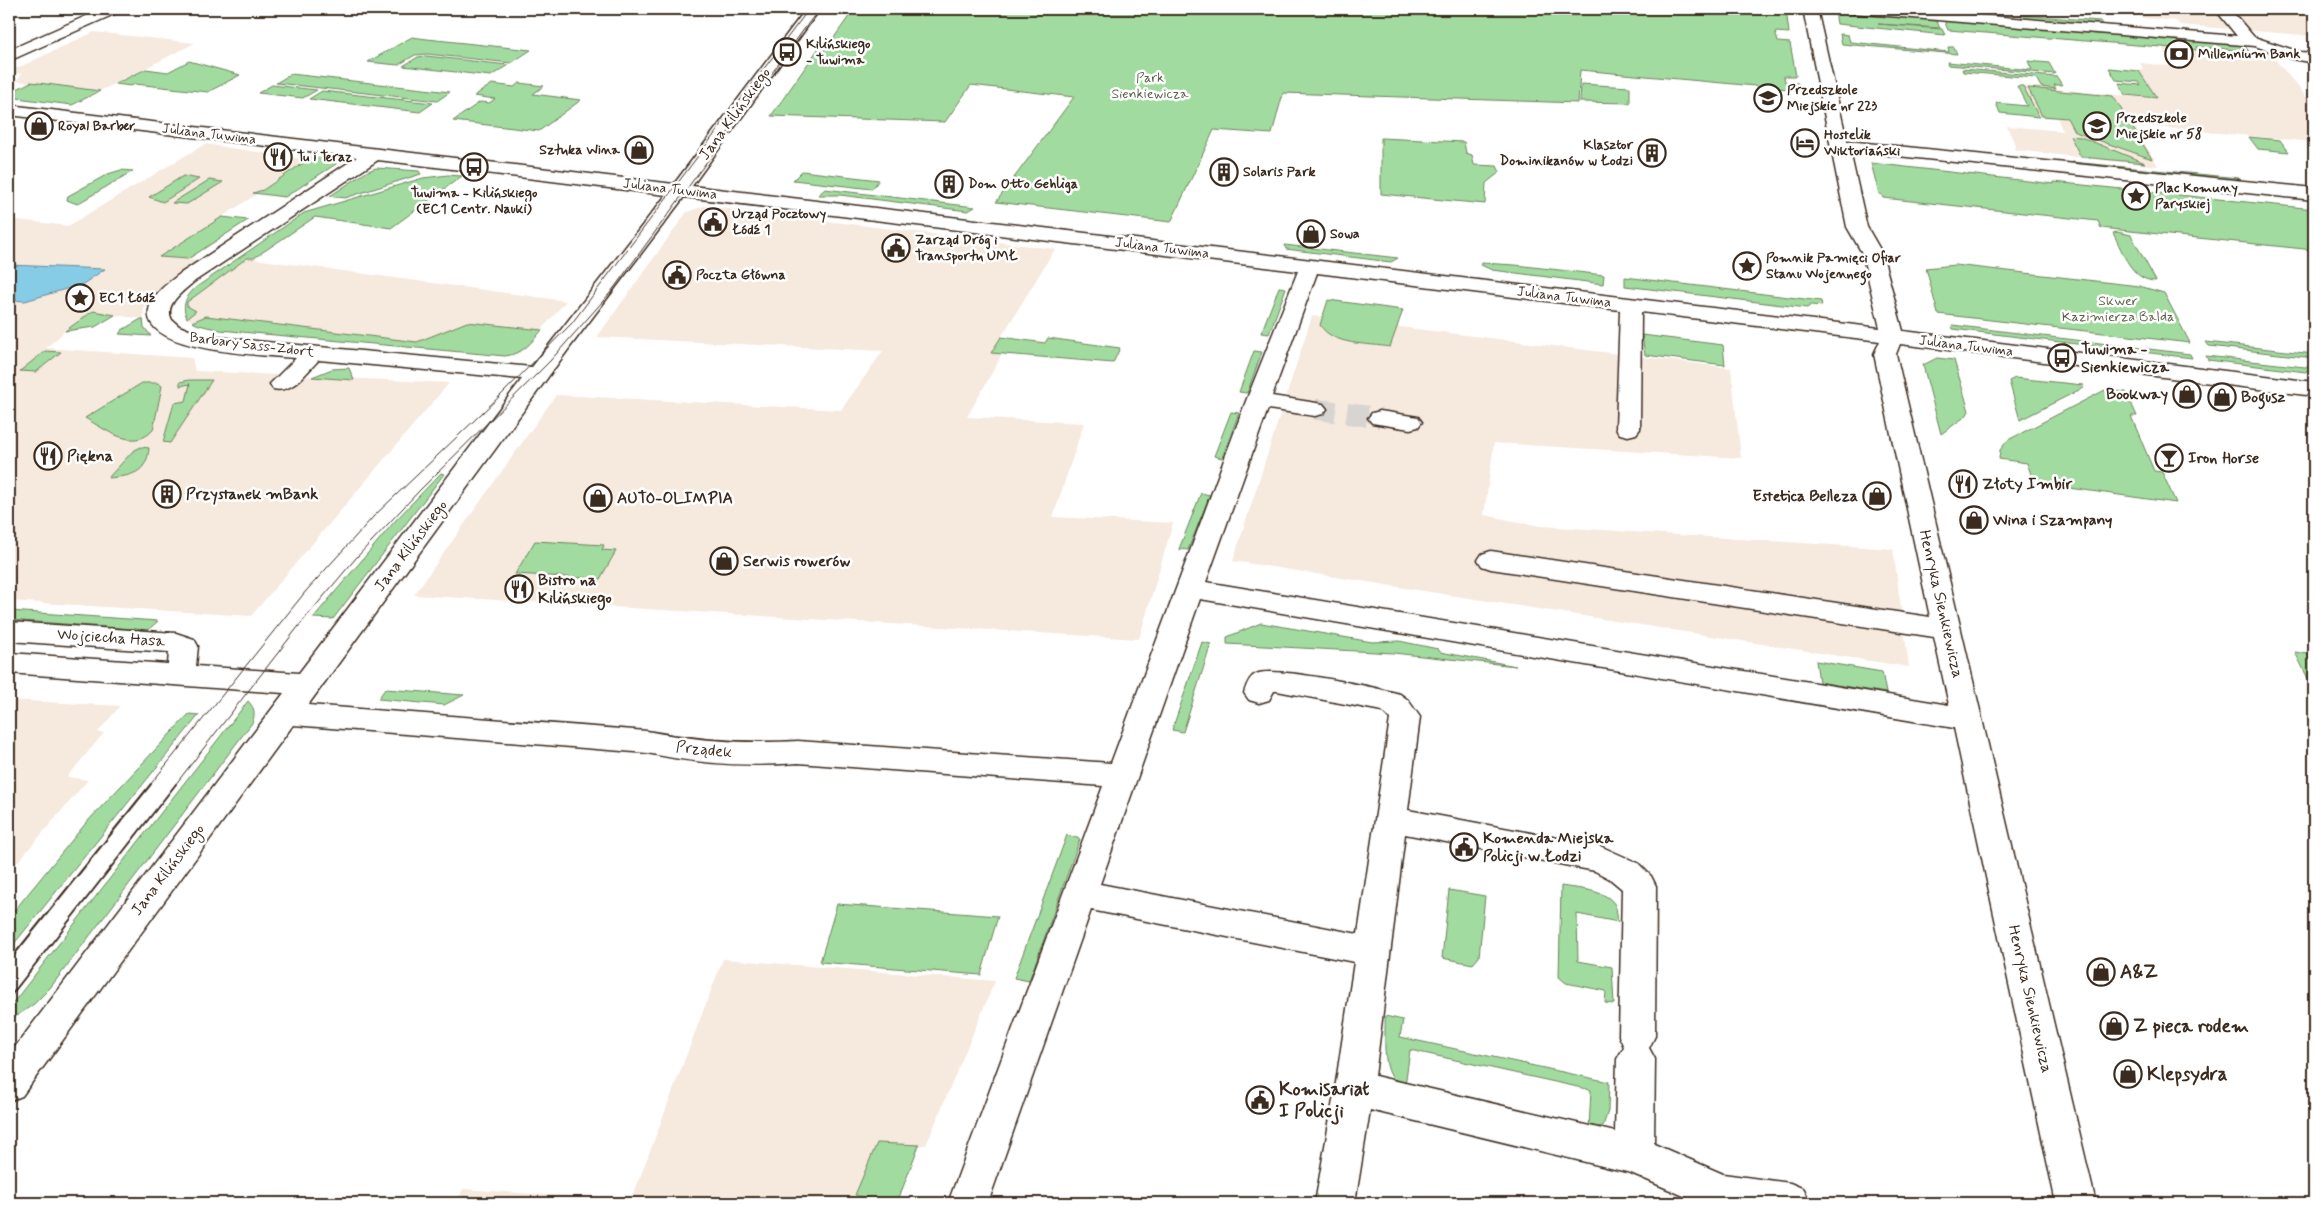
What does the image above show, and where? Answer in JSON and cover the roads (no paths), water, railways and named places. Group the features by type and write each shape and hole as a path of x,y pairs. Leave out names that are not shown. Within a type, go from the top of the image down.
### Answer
{"street":[{"path":"9,56 114,9"},
{"name":"Jana Kilińskiego","path":"14,1070 307,684 538,374 680,190 814,9"},
{"path":"1810,9 1857,227 1872,253 1893,336"},
{"path":"1852,9 2250,42 2298,56 2314,58"},
{"path":"2222,9 2250,42"},
{"path":"2298,56 2314,75"},
{"name":"Juliana Tuwima","path":"9,110 1893,336 2314,389"},
{"path":"1839,145 2314,194"},
{"name":"Barbary Sass-Zdort","path":"374,154 168,292 158,308 158,318 166,328 182,336 202,342 538,374"},
{"path":"968,1203 1258,401 1310,266"},
{"path":"1628,430 1631,305"},
{"name":"Henryka Sienkiewicza","path":"1893,336 1885,354 1886,359 2076,1203"},
{"path":"281,384 314,352"},
{"path":"1258,401 1315,409"},
{"path":"1380,418 1410,422"},
{"path":"1491,560 1946,629"},
{"path":"1191,589 1966,719"},
{"name":"Wojciecha Hasa","path":"9,631 176,643 184,646 181,672 184,675"},
{"name":"Wojciecha Hasa","path":"9,663 307,684"},
{"path":"1259,693 1261,686 1266,681 1277,681 1390,702 1405,717 1354,1089 1335,1203"},
{"name":"Prządek","path":"284,714 647,742 690,751 757,755 798,752 1123,776"},
{"path":"1391,818 1600,859 1618,866 1632,875 1639,886 1634,1155"},
{"path":"1081,894 1372,951"},
{"path":"1354,1089 1634,1155 1722,1193 1790,1203"}],"water":[{"path":"9,265 105,269 83,284 25,301 9,300"}],"tunnel":[{"path":"1315,409 1380,418"}],"tram line":[{"path":"150,785 306,591 374,516 502,394 572,323 809,9"},
{"path":"175,785 302,622 356,558 419,491 550,361 611,292 819,9"},
{"path":"9,961 151,784"},
{"path":"9,998 176,784"}],"place":[{"name":"Kilińskiego - Tuwima","path":"787,52"},
{"name":"Millennium Bank","path":"2179,54"},
{"name":"Przedszkole Miejskie nr 223","path":"1768,98"},
{"name":"Royal Barber","path":"39,126"},
{"name":"Przedszkole Miejskie nr 58","path":"2097,126"},
{"name":"Hostelik Wiktoriański","path":"1805,143"},
{"name":"Sztuka Wina","path":"639,150"},
{"name":"Klasztor Dominikanów w Łodzi","path":"1652,153"},
{"name":"Tu i Teraz","path":"278,157"},
{"name":"Tuwima - Kilińskiego (EC1 Centr. Nauki)","path":"474,167"},
{"name":"Solaris Park","path":"1224,172"},
{"name":"Dom Otto Gehliga","path":"949,184"},
{"name":"Plac Komuny Paryskiej","path":"2136,196"},
{"name":"Urząd Pocztowy Łódź 1","path":"713,222"},
{"name":"Sowa","path":"1311,234"},
{"name":"Zarząd Dróg i Transportu UMŁ","path":"896,248"},
{"name":"Pomnik Pamięci Ofiar Stanu Wojennego","path":"1747,266"},
{"name":"Poczta Główna","path":"677,275"},
{"name":"EC1 Łódź","path":"80,298"},
{"name":"Tuwima - Sienkiewicza","path":"2062,358"},
{"name":"Bookway","path":"2187,394"},
{"name":"Bogusz","path":"2222,397"},
{"name":"Piękna","path":"48,456"},
{"name":"Iron Horse","path":"2169,458"},
{"name":"Złoty Imbir","path":"1963,484"},
{"name":"Przystanek mBank","path":"167,494"},
{"name":"Estetica Belleza","path":"1877,496"},
{"name":"AUTO-OLIMPIA","path":"598,498"},
{"name":"Wina i Szampany","path":"1974,520"},
{"name":"Serwis rowerów","path":"724,561"},
{"name":"Bistro na Kilińskiego","path":"519,589"},
{"name":"Komenda Miejska Policji w Łodzi","path":"1464,847"},
{"name":"A&Z","path":"2101,972"},
{"name":"Z pieca rodem","path":"2114,1026"},
{"name":"Klepsydra","path":"2128,1074"},
{"name":"Komisariat I Policji","path":"1260,1100"}],"park label":[{"name":"Park Sienkiewicza","path":"1150,86"},
{"name":"Skwer Kazimierza Balda","path":"2118,310"}]}
